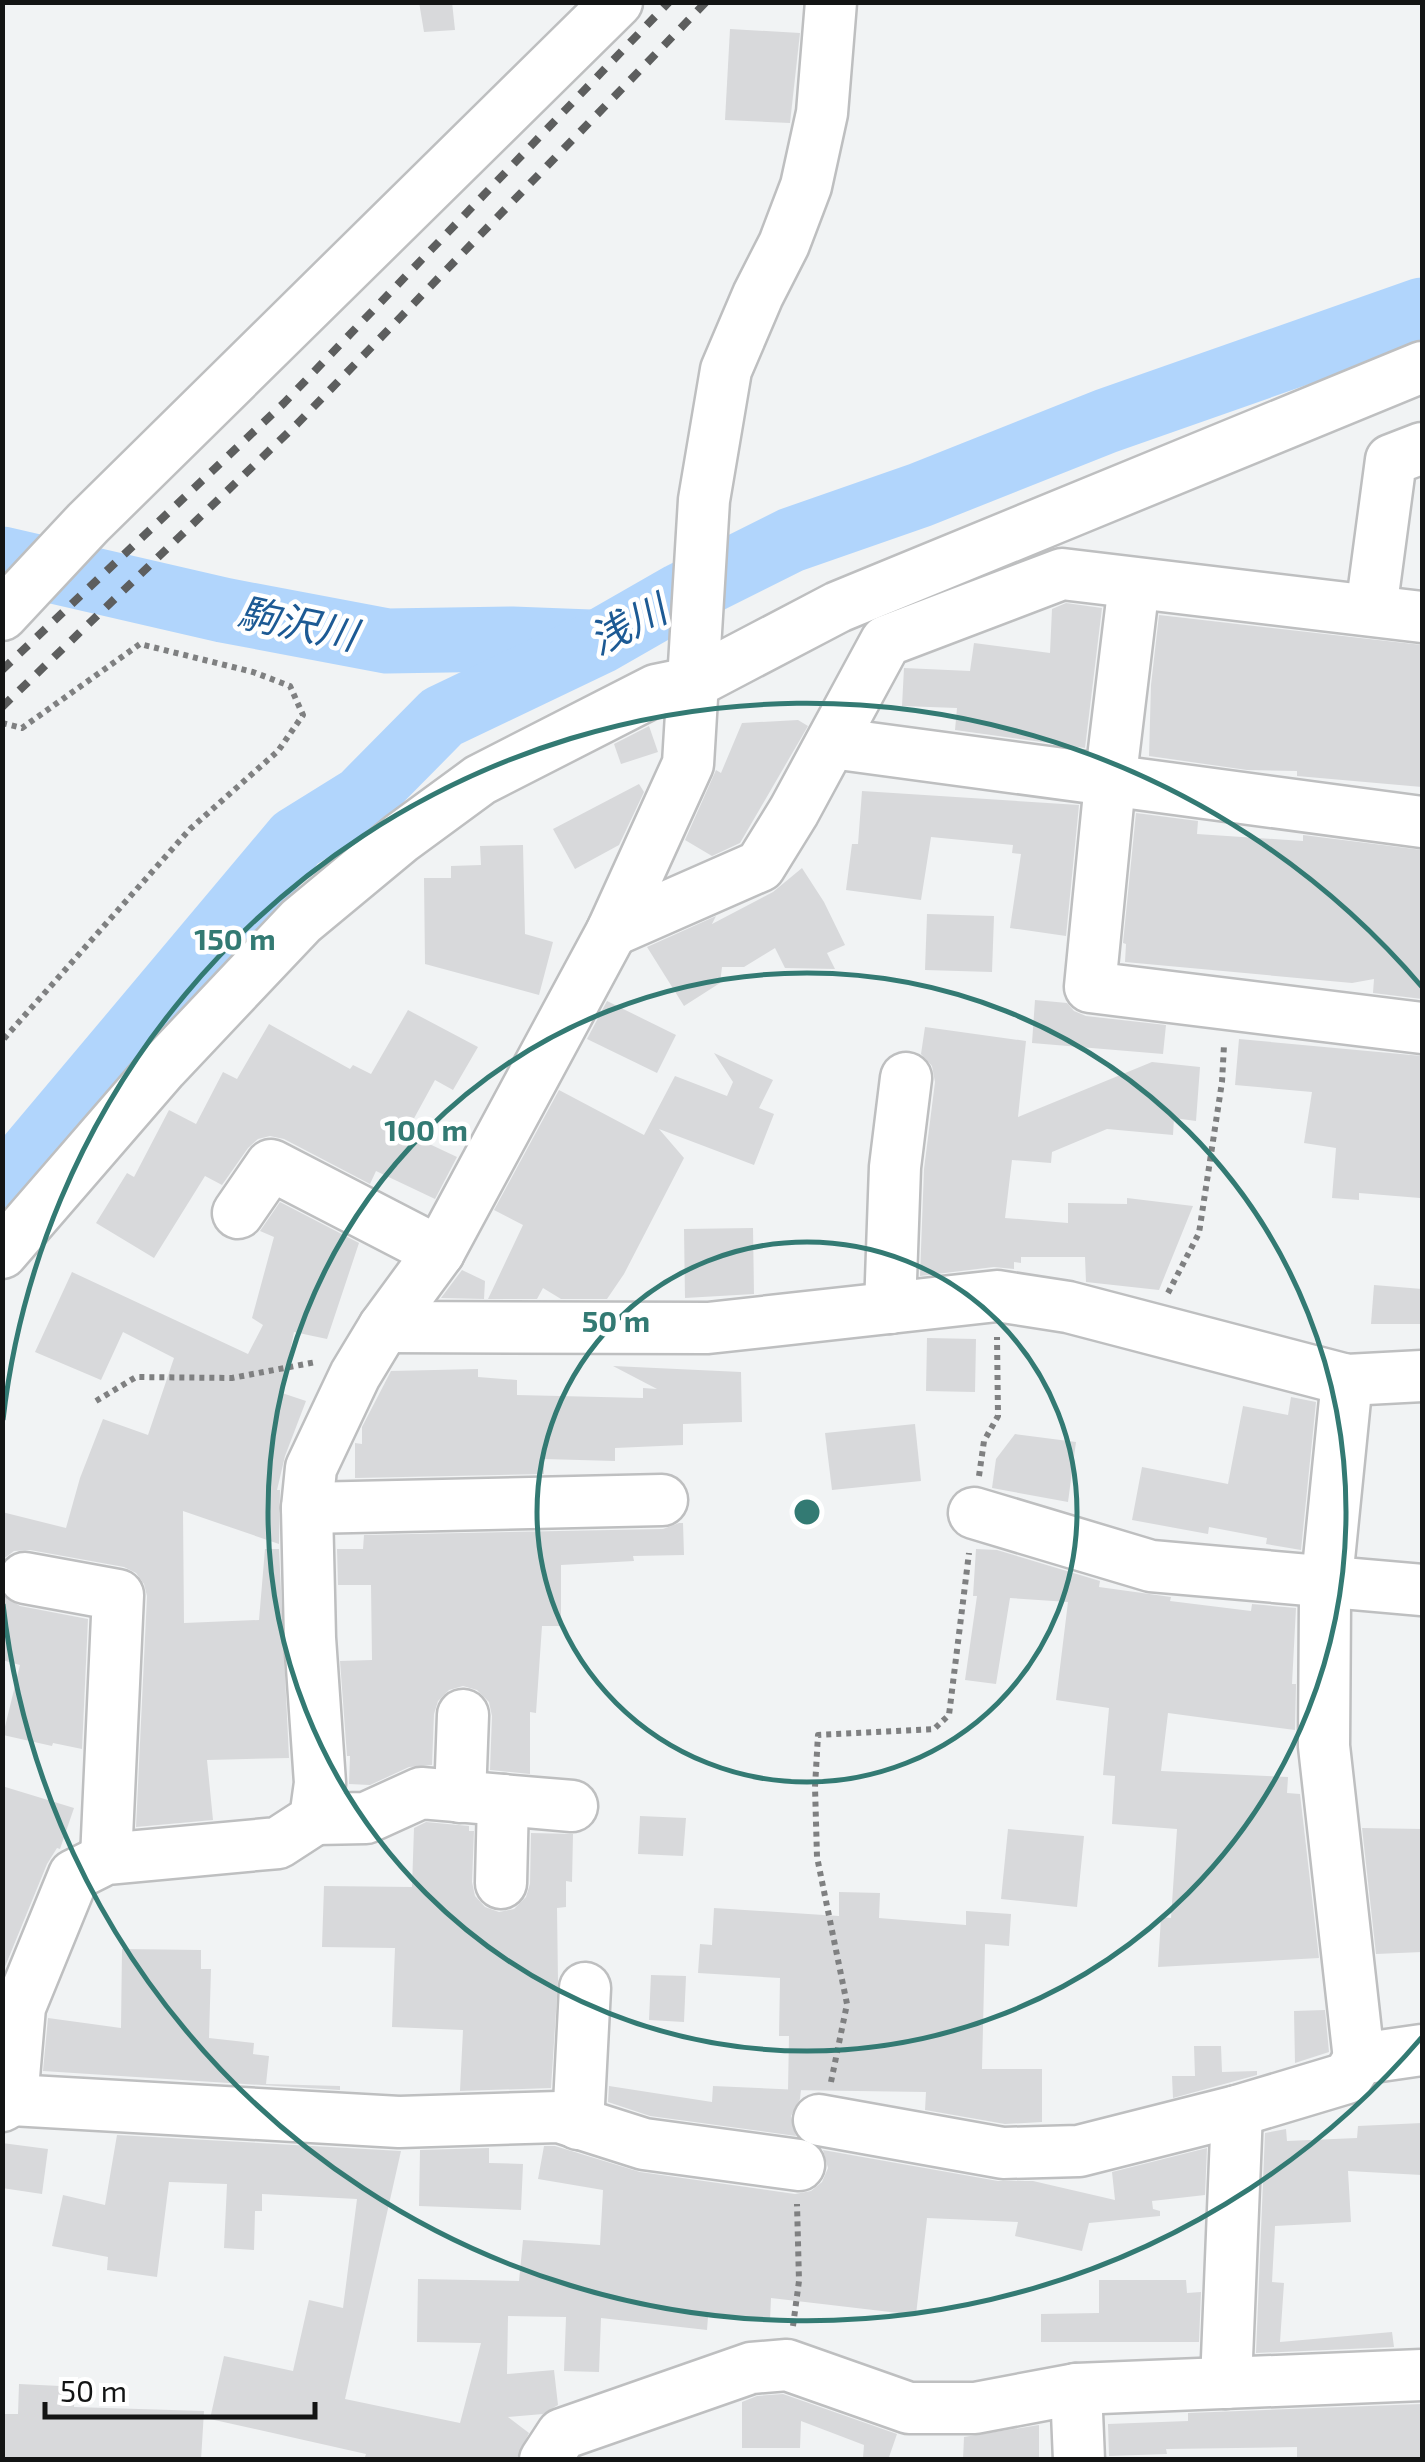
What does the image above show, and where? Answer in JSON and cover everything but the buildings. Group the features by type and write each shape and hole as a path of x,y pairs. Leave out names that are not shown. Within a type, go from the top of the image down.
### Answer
{"street":[{"path":"8,610 88,522 617,2"},
{"path":"315,1819 320,1783 310,1638 307,1508 311,1468 355,1374 384,1327 440,1252 612,932 688,764 704,500 726,370 806,186 822,114 831,2"},
{"path":"2,1253 163,1067 300,921 401,838 480,780 656,690 695,682 838,607 1422,366"},
{"path":"1371,610 1391,460 1422,448"},
{"path":"612,932 760,866 886,641 1062,574 1422,617"},
{"path":"1134,584 1090,987 1422,1028"},
{"path":"832,743 1422,822"},
{"path":"890,1308 895,1167 906,1078"},
{"path":"238,1214 271,1165 440,1252"},
{"path":"384,1327 708,1328 997,1296 1068,1308 1347,1380 1422,1376"},
{"path":"819,2120 1003,2153 1079,2151 1347,2078 1358,2060 1324,1746 1326,1584 1347,1380"},
{"path":"307,1508 662,1500"},
{"path":"974,1513 1151,1566 1422,1590"},
{"path":"24,1578 118,1596 106,1859"},
{"path":"463,1715 501,1884"},
{"path":"572,1806 421,1794 366,1818 315,1819 278,1843 106,1859 74,1876 11,2004 7,2103 399,2122 559,2117 644,2144 800,2165"},
{"path":"578,2124 585,1988"},
{"path":"1358,2060 1422,2050"},
{"path":"1226,2383 1237,2111"},
{"path":"545,2460 562,2434 751,2368 787,2366 909,2408 975,2408 1076,2389 1422,2375"},
{"path":"1076,2389 1079,2460"}],"path":[{"path":"2,724 22,728 140,644 254,672 290,686 303,716 278,752 190,829 2,1041"},
{"path":"1150,1330 1199,1232 1222,1082 1226,1006"},
{"path":"819,2120 838,2063 847,2004 818,1857 818,1735 934,1729 949,1715 984,1441 998,1416 997,1296"},
{"path":"96,1401 136,1377 232,1378 327,1360 355,1374"},
{"path":"787,2366 800,2281 796,2221 800,2165"}],"waterway":[{"name":"浅川","path":"2,1189 296,839 362,798 442,717 599,642 681,595 791,540 920,495 1106,421 1422,310"},
{"name":"駒沢川","path":"2,559 223,610 387,641 590,642"}],"railway":[{"path":"2,670 284,403 669,2"},
{"path":"2,707 297,424 706,2"}]}
